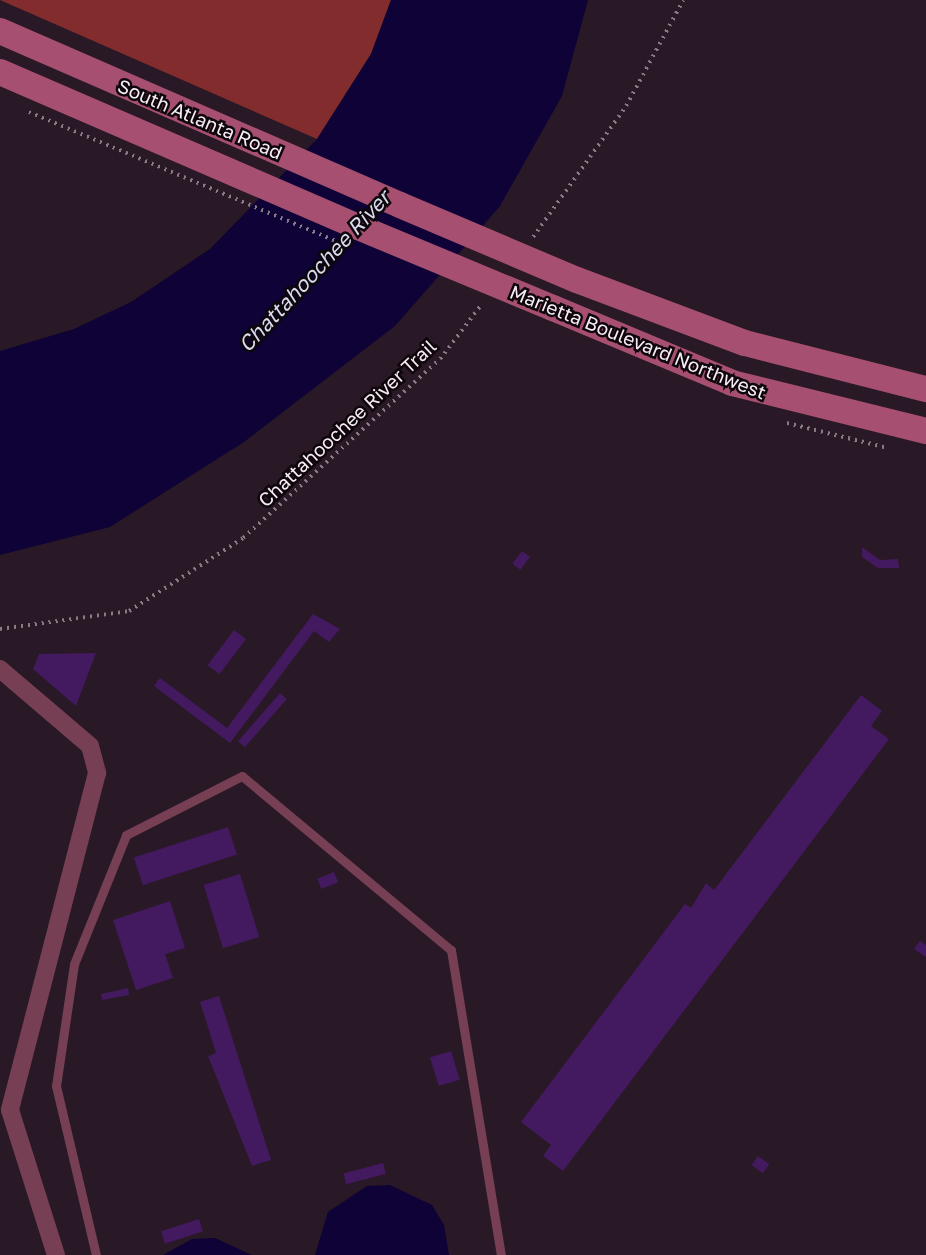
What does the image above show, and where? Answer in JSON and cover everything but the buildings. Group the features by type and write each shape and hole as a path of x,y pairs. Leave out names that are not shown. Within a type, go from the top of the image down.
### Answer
{"main road":[{"name":"South Atlanta Road","path":"0,32 400,205"},
{"name":"South Atlanta Road","path":"0,72 51,93 353,236"},
{"name":"Marietta Boulevard Northwest","path":"400,205 577,280 745,343 926,389"},
{"name":"Marietta Boulevard Northwest","path":"353,236 553,308 732,383 926,431"}],"street":[{"path":"0,669 90,746 97,773 10,1110 56,1255"}],"lane":[{"path":"96,1255 56,1086 74,964 126,835 242,776 451,950 500,1255"}],"path":[{"path":"527,245 626,106 682,0"},
{"path":"29,112 353,236"},
{"name":"Chattahoochee River Trail","path":"0,629 129,611 243,538 440,359 487,297"},
{"path":"474,299 486,304"}],"shaded area":[{"path":"0,0 391,0 371,54 317,139"}],"water":[{"name":"Chattahoochee River","path":"391,0 588,0 562,96 500,206 395,326 244,442 110,527 0,555 0,351 74,329 131,302 210,249 317,139 371,54"},
{"path":"390,1185 432,1205 444,1225 449,1255 315,1255 328,1212 367,1186"},
{"path":"215,1238 252,1255 163,1255 192,1239"}]}
